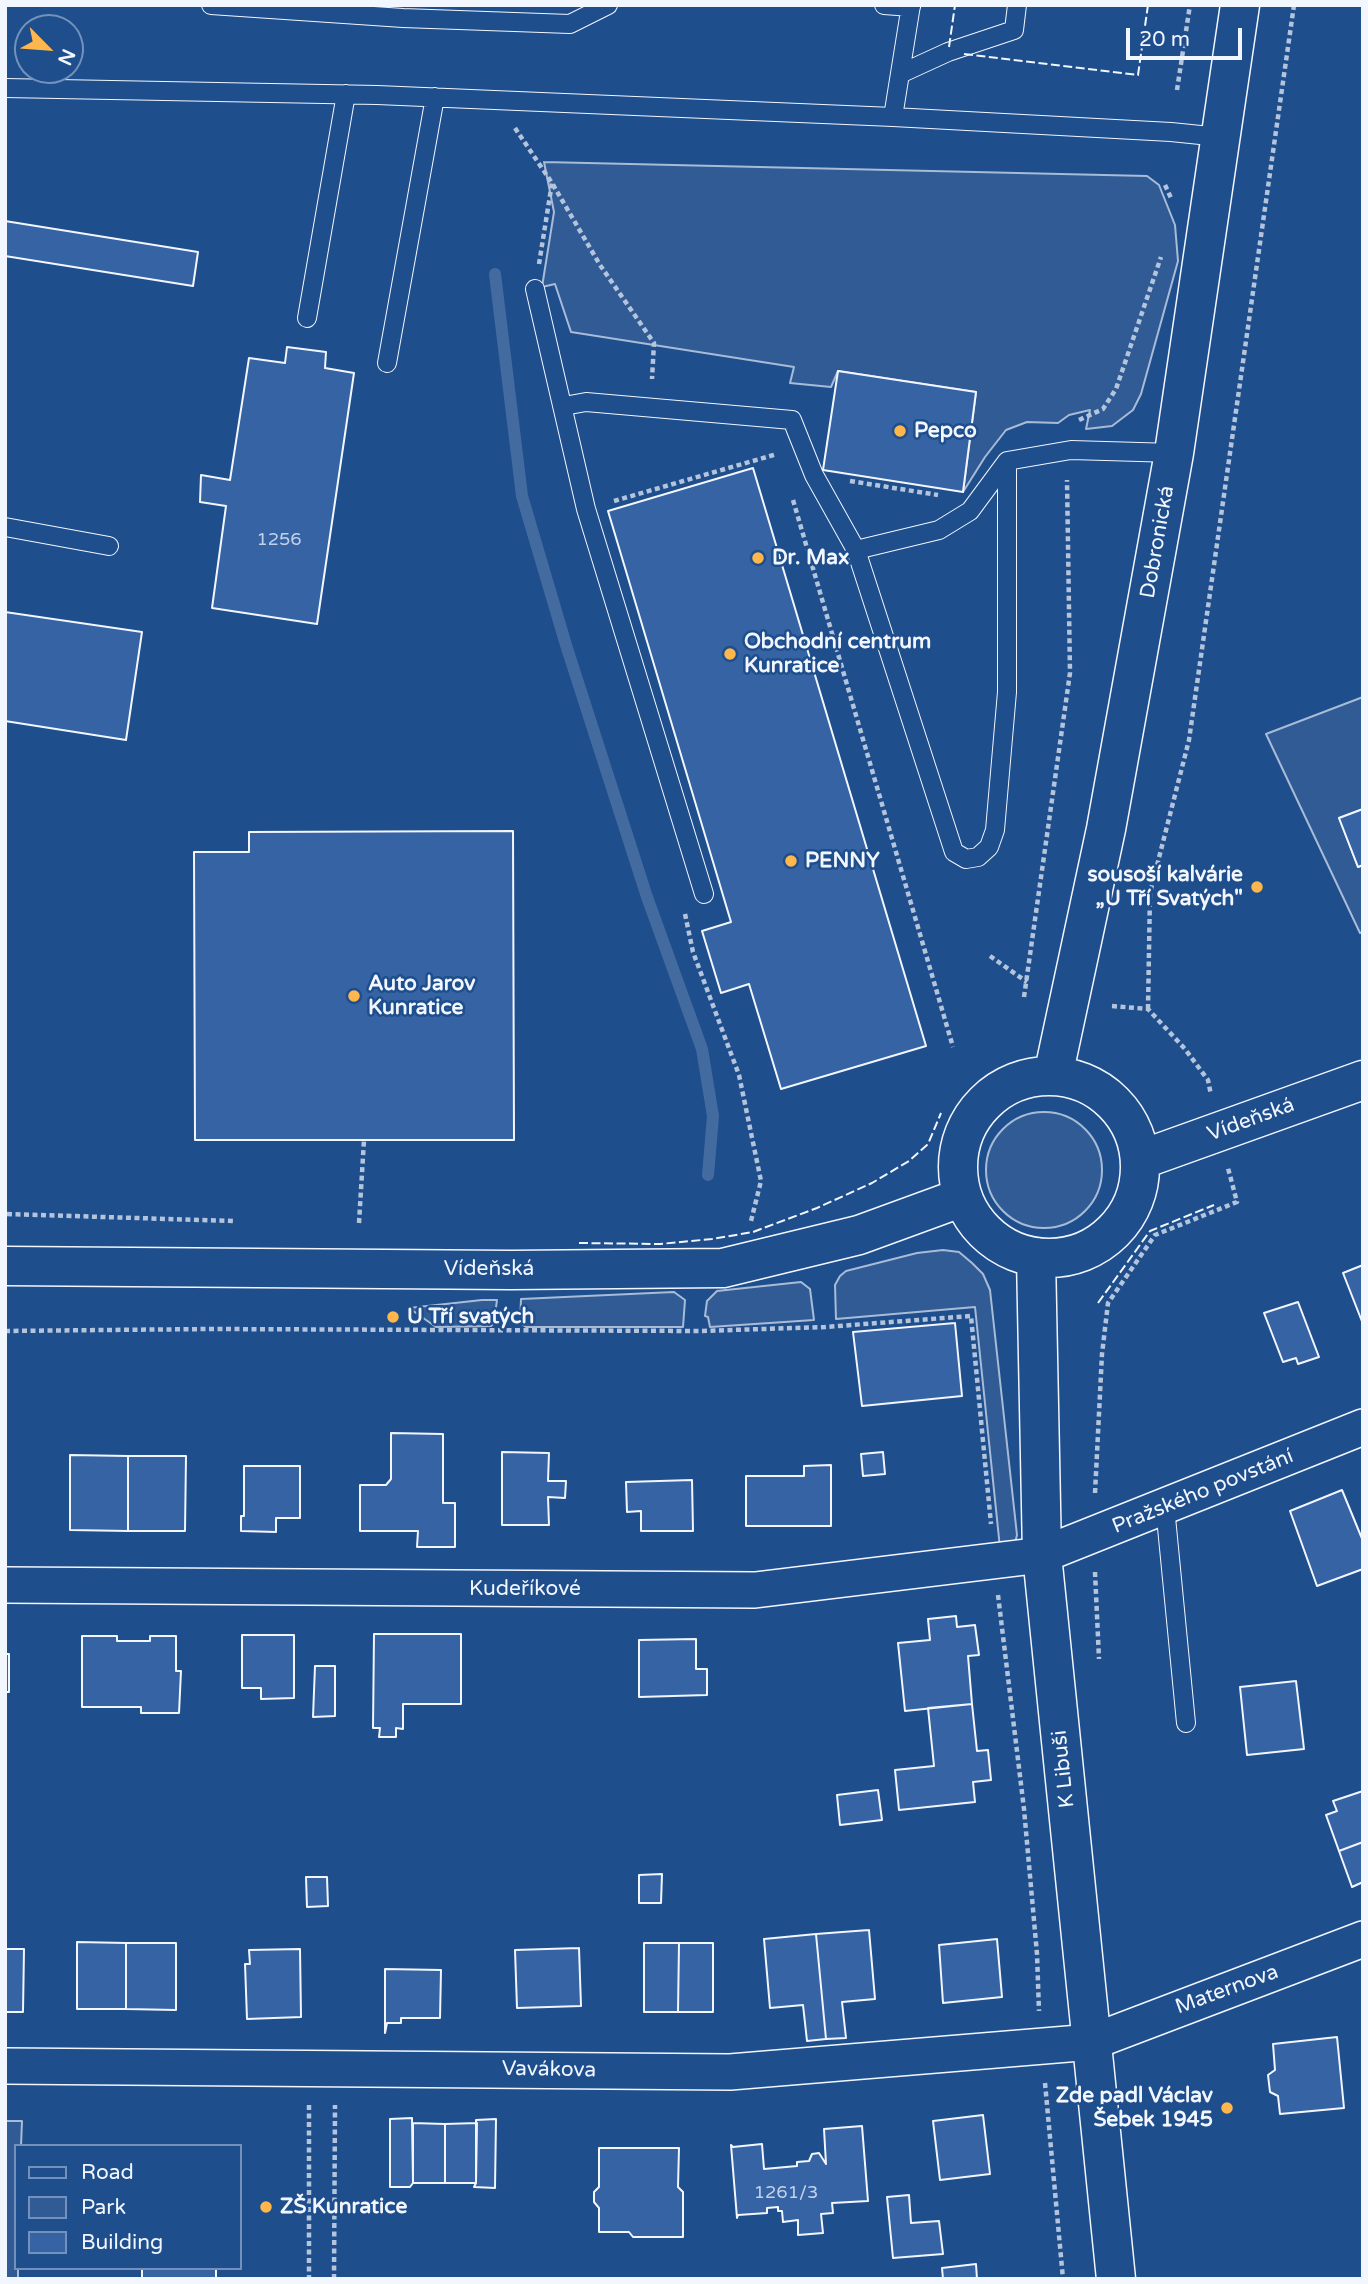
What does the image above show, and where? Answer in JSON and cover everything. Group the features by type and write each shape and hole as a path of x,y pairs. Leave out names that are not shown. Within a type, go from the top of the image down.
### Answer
{"street":[{"name":"Dobronická","path":"1053,1076 1105,829 1174,453 1240,5"},
{"path":"1053,1076 1084,1082 1110,1100 1132,1129 1140,1160 1134,1200 1122,1220 1106,1238 1088,1249 1068,1256 1036,1257 1018,1253 1002,1245 978,1225 963,1197 958,1178 961,1142 967,1127 985,1102 1002,1089 1022,1080 1053,1076"},
{"name":"Vídeňská","path":"1140,1160 1363,1080"},
{"name":"Vídeňská","path":"5,1266 511,1270 723,1268 859,1235 963,1197"},
{"name":"K Libuši","path":"1036,1257 1042,1555 1116,2279"},
{"name":"Pražského povstání","path":"1042,1555 1363,1427"},
{"name":"Kudeříkové","path":"5,1585 755,1590 1042,1555"},
{"name":"Maternova","path":"1092,2042 1363,1939"},
{"name":"Vavákova","path":"5,2066 730,2072 1092,2042"}],"lane":[{"path":"211,5 403,18 570,24 608,5"},
{"path":"884,5 911,6 893,117"},
{"path":"900,74 948,52 1013,30 1017,5"},
{"path":"5,88 435,97 893,117 1220,137"},
{"path":"307,318 346,94"},
{"path":"387,363 435,97"},
{"path":"536,289 586,509 704,894"},
{"path":"564,406 586,402 792,420 814,475 856,550 954,852 966,859 978,858 989,847 995,830 1007,692 1007,461"},
{"path":"856,550 939,530 970,511 1007,461 1071,450 1174,453"},
{"path":"5,527 109,546"},
{"path":"1165,1507 1186,1723"}],"path":[{"path":"1177,90 1190,5"},
{"path":"1148,1009 1150,893 1189,740 1294,5"},
{"path":"496,100 552,183 600,265 654,343 650,408"},
{"path":"536,289 552,183"},
{"path":"1165,185 1174,205"},
{"path":"1073,423 1103,409 1116,390 1165,246"},
{"path":"586,509 779,454 784,470 940,496"},
{"path":"1024,997 1070,673 1066,494 1068,475"},
{"path":"792,497 953,1047"},
{"path":"704,894 684,916 693,952 739,1075 761,1181 751,1222"},
{"path":"990,956 1027,982"},
{"path":"1112,1006 1148,1009 1185,1049 1208,1080 1212,1103"},
{"path":"359,1223 364,1139"},
{"path":"1099,1658 1093,1536 1102,1354 1108,1303 1155,1235 1237,1202 1228,1167"},
{"path":"7,1214 233,1221"},
{"path":"5,1331 701,1331 825,1327 971,1316 994,1562 1024,1809 1063,2279"},
{"path":"309,2101 309,2279"},
{"path":"334,2279 335,2105"}],"green space":[{"path":"544,162 1147,176 1159,185 1175,225 1178,261 1141,394 1133,410 1112,426 1086,429 1090,410 1069,415 1058,423 1027,422 1006,430 963,492 976,392 838,371 831,387 790,383 794,367 571,332 555,284 542,287 554,212"},
{"path":"1363,697 1363,809 1339,818 1358,867 1363,865 1363,932 1360,933 1266,734"},
{"path":"1044,1112 1066,1117 1085,1129 1097,1148 1102,1170 1097,1192 1085,1211 1066,1223 1044,1228 1022,1223 1003,1211 991,1192 986,1170 991,1148 1003,1129 1022,1117"},
{"path":"943,1250 959,1252 972,1263 983,1274 990,1290 1017,1535 1015,1543 1000,1548 975,1307 836,1319 835,1285 846,1271 917,1253"},
{"path":"801,1282 810,1289 814,1320 710,1327 708,1317 705,1316 707,1301 717,1291"},
{"path":"674,1292 685,1300 683,1327 526,1327 520,1323 521,1299"},
{"path":"497,1300 494,1323 491,1326 436,1327 409,1308"},
{"path":"5,2121 22,2121 21,2144 14,2144 14,2270 18,2270 18,2279 5,2279"}],"building":[{"path":"5,221 198,252 193,286 5,256"},
{"path":"287,347 326,352 325,368 354,373 317,624 212,608 226,506 200,502 201,475 230,480 249,358 285,363"},
{"name":"Pepco","path":"838,371 976,392 963,492 823,470"},
{"name":"Obchodní centrum Kunratice","path":"753,468 926,1046 781,1089 749,984 721,993 702,931 731,922 608,511"},
{"path":"5,612 142,632 126,740 5,721"},
{"path":"1363,809 1363,865 1358,867 1339,818"},
{"name":"Auto Jarov Kunratice","path":"513,831 514,1140 195,1140 194,852 249,852 249,832"},
{"path":"1363,1265 1363,1324 1343,1273"},
{"path":"1298,1302 1319,1357 1298,1364 1296,1358 1283,1362 1264,1313"},
{"path":"955,1323 962,1396 862,1406 853,1332"},
{"path":"391,1433 443,1434 443,1503 455,1503 455,1547 417,1547 418,1531 360,1531 360,1485 386,1485 391,1479"},
{"path":"502,1452 549,1453 548,1481 566,1481 565,1498 548,1497 549,1525 502,1525"},
{"path":"883,1452 885,1474 863,1476 861,1454"},
{"path":"70,1455 128,1456 128,1531 70,1530"},
{"path":"128,1456 186,1456 185,1531 128,1531"},
{"path":"831,1465 831,1526 746,1526 746,1476 804,1476 804,1466"},
{"path":"244,1466 300,1466 300,1518 276,1518 276,1532 241,1531 241,1516 244,1516"},
{"path":"692,1480 693,1531 641,1531 641,1511 627,1512 626,1482"},
{"path":"1342,1490 1363,1541 1363,1569 1317,1586 1290,1511"},
{"path":"956,1616 957,1627 975,1625 979,1655 968,1656 972,1704 905,1711 898,1643 930,1640 928,1619"},
{"path":"374,1634 461,1634 461,1704 403,1704 403,1729 396,1728 396,1737 379,1737 380,1728 373,1728"},
{"path":"242,1635 294,1635 294,1698 261,1699 261,1688 242,1688"},
{"path":"82,1636 117,1636 117,1641 150,1641 150,1636 176,1636 176,1671 181,1671 179,1713 141,1713 141,1707 82,1707"},
{"path":"696,1639 696,1669 707,1669 707,1695 639,1697 639,1640"},
{"path":"5,1654 9,1654 9,1692 5,1692"},
{"path":"315,1666 335,1666 335,1716 313,1717"},
{"path":"1296,1681 1304,1749 1247,1755 1240,1687"},
{"path":"972,1704 977,1751 988,1750 991,1780 973,1782 975,1802 899,1810 895,1770 934,1766 928,1708"},
{"path":"878,1790 882,1820 840,1825 837,1795"},
{"path":"1363,1791 1363,1842 1339,1851 1326,1815 1337,1811 1333,1801"},
{"path":"1363,1842 1363,1882 1352,1887 1339,1851"},
{"path":"662,1874 661,1903 639,1903 639,1875"},
{"path":"306,1877 327,1877 328,1906 307,1907"},
{"path":"869,1930 875,1999 842,2002 846,2038 826,2039 816,1934"},
{"path":"816,1934 826,2039 807,2041 803,2005 770,2008 764,1939"},
{"path":"997,1939 1002,1997 943,2003 939,1945"},
{"path":"77,1942 126,1943 126,2009 77,2009"},
{"path":"126,1943 176,1943 176,2010 126,2009"},
{"path":"644,1943 679,1943 678,2012 644,2012"},
{"path":"679,1943 713,1943 713,2012 678,2012"},
{"path":"579,1948 581,2006 517,2008 515,1950"},
{"path":"5,1949 24,1949 23,2012 5,2012"},
{"path":"300,1949 301,2017 247,2019 245,1964 250,1964 249,1950"},
{"path":"385,1969 441,1970 440,2018 401,2018 401,2023 387,2023 385,2033"},
{"path":"1337,2037 1344,2108 1280,2114 1278,2096 1270,2092 1268,2075 1275,2070 1273,2044"},
{"path":"983,2115 990,2174 940,2180 933,2121"},
{"path":"412,2118 413,2183 410,2187 390,2187 390,2119"},
{"path":"496,2119 495,2188 474,2187 476,2120"},
{"path":"413,2123 445,2124 445,2183 413,2183"},
{"path":"477,2123 476,2183 445,2183 445,2124"},
{"path":"862,2126 868,2201 832,2203 833,2213 821,2214 823,2233 798,2235 798,2220 783,2222 782,2211 778,2211 778,2207 767,2208 767,2213 738,2215 737,2218 731,2145 762,2144 764,2169 797,2166 797,2162 809,2161 812,2154 819,2153 826,2164 824,2129"},
{"path":"599,2148 679,2148 678,2187 683,2192 683,2237 633,2237 629,2232 599,2232 599,2208 594,2202 594,2192 599,2187"},
{"path":"909,2195 911,2223 939,2221 943,2254 893,2258 887,2197"},
{"path":"976,2264 977,2279 943,2279 942,2268"},
{"path":"142,2270 216,2270 216,2279 142,2279"}],"waterway":[{"path":"495,274 522,496 566,645 647,897 702,1049 713,1116 708,1175"}],"fence":[{"path":"949,47 955,5"},
{"path":"964,54 1138,75 1148,5"},
{"path":"579,1243 660,1244 753,1232 817,1208 872,1183 909,1161 928,1144 941,1113"},
{"path":"1098,1303 1150,1231 1214,1205"}],"place":[{"name":"Pepco","path":"900,431"},
{"name":"Dr. Max","path":"758,558"},
{"name":"Obchodní centrum Kunratice","path":"730,654"},
{"name":"PENNY","path":"791,861"},
{"name":"sousoší kalvárie „U Tří Svatých\"","path":"1257,887"},
{"name":"Auto Jarov Kunratice","path":"354,996"},
{"name":"U Tří svatých","path":"393,1317"},
{"name":"Zde padl Václav Šebek 1945","path":"1227,2108"},
{"name":"ZŠ Kunratice","path":"266,2207"}]}
